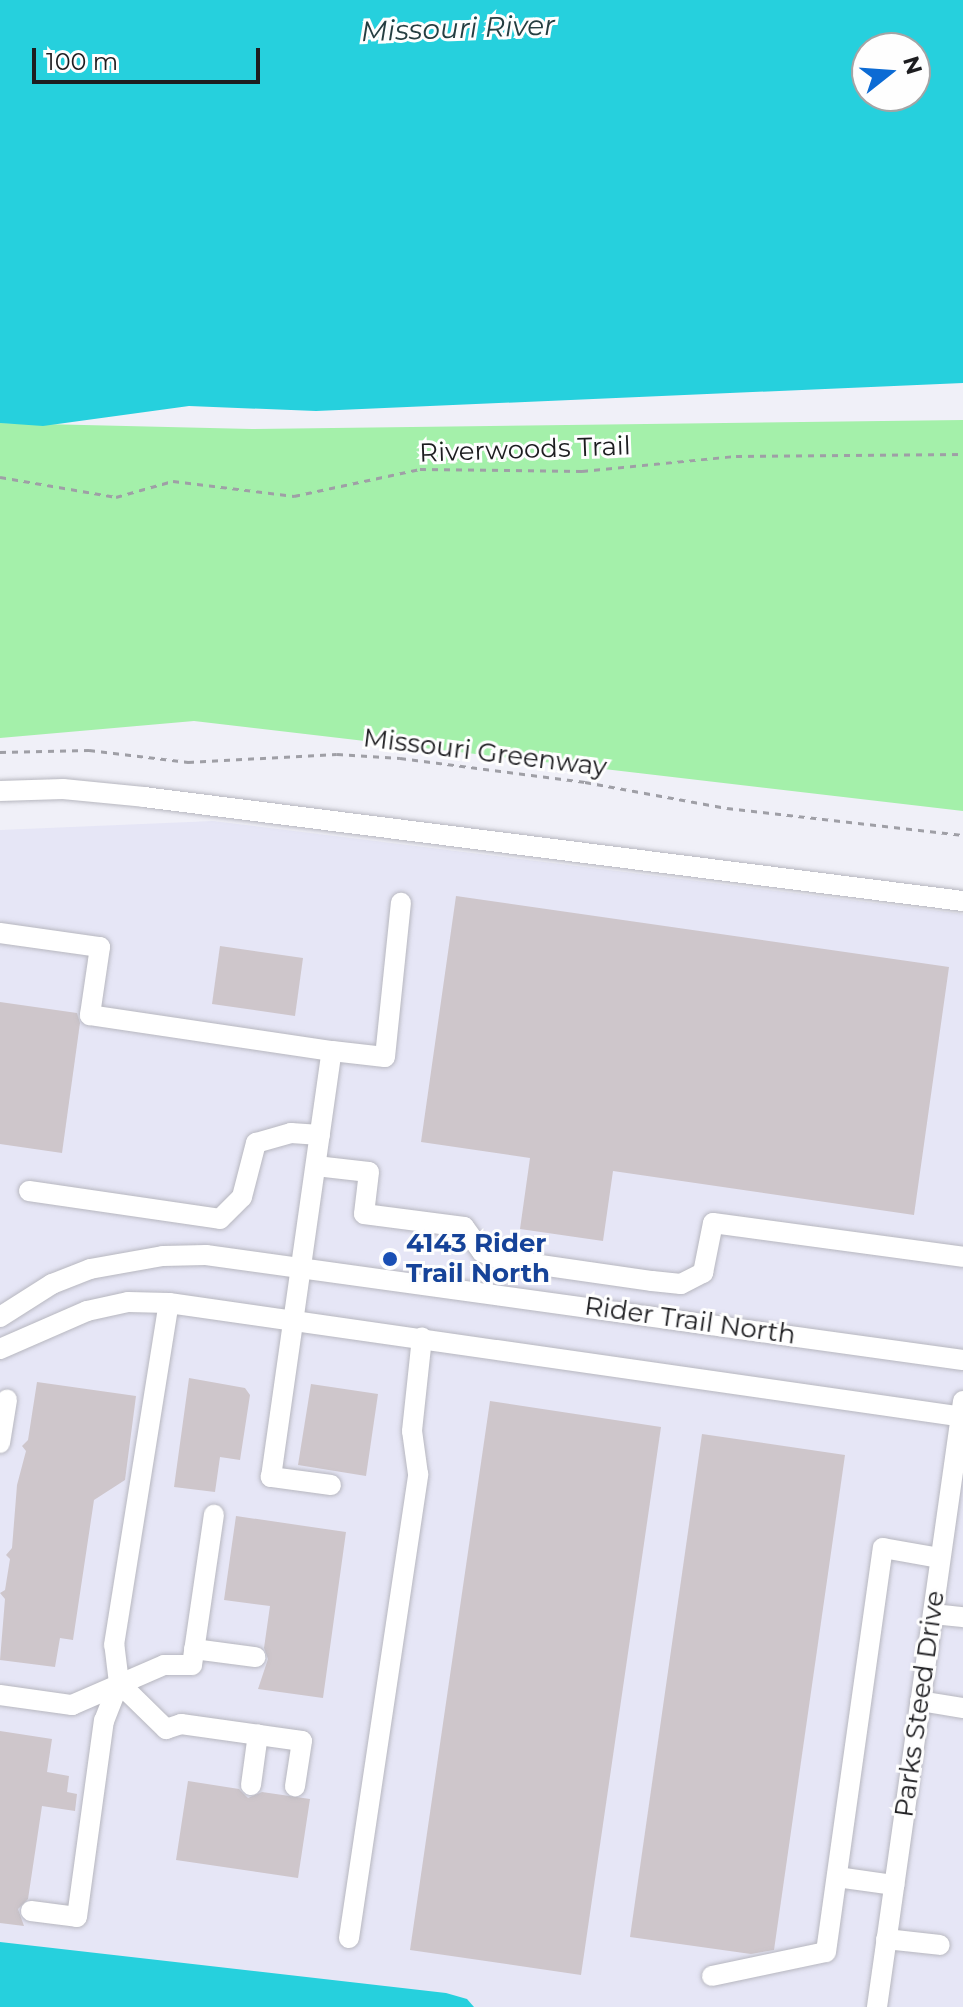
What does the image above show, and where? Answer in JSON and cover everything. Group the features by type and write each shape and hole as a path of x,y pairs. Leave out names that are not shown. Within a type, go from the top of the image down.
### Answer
{"street":[{"path":"0,791 63,789 144,797 963,901"},
{"path":"0,933 100,947 90,1015 385,1057 401,903"},
{"path":"331,1485 271,1477 332,1051"},
{"path":"29,1191 220,1219 242,1197 256,1143 291,1133 320,1135"},
{"path":"316,1166 369,1172 364,1214 464,1227 482,1252 499,1259 681,1284 703,1273 713,1223 963,1257"},
{"name":"Rider Trail North","path":"0,1317 52,1284 90,1269 163,1256 206,1255 963,1360"},
{"path":"638,1313 642,1279"},
{"path":"0,1349 87,1311 128,1302 169,1303 962,1411"},
{"path":"31,1911 77,1917 104,1721 119,1683 114,1645 169,1303"},
{"path":"349,1938 418,1474 412,1431 422,1338"},
{"path":"0,1443 7,1400"},
{"name":"Parks Steed Drive","path":"877,2007 962,1411"},
{"path":"0,1695 72,1705 164,1665 192,1665 214,1515"},
{"path":"712,1976 826,1952 883,1548 940,1558"},
{"path":"933,1614 963,1617"},
{"path":"194,1649 255,1657"},
{"path":"119,1683 166,1729 181,1724 302,1741 295,1786"},
{"path":"920,1701 963,1708"},
{"path":"251,1785 258,1734"},
{"path":"837,1877 894,1885"},
{"path":"886,1939 940,1945"}],"path":[{"name":"Riverwoods Trail","path":"0,477 116,497 173,481 294,496 420,469 582,471 736,456 963,454"},
{"name":"Missouri Greenway","path":"0,752 89,750 188,762 337,754 400,758 585,782 727,808 963,835"}],"shaded area":[{"path":"213,821 963,914 963,2007 0,2007 0,830"}],"green space":[{"path":"963,420 963,811 194,721 0,738 0,423 252,429"}],"water":[{"name":"Missouri River","path":"0,0 963,0 963,383 316,411 189,406 43,426 0,423"},
{"path":"0,1942 446,1993 467,1999 474,2007 0,2007"}],"building":[{"path":"456,896 949,967 914,1215 613,1171 603,1241 520,1229 530,1158 421,1142"},
{"path":"220,946 303,958 295,1016 212,1004"},
{"path":"0,1002 77,1013 80,1023 62,1153 0,1144"},
{"path":"189,1378 245,1388 250,1395 240,1460 220,1457 215,1492 174,1487"},
{"path":"37,1382 136,1396 125,1480 94,1500 73,1640 60,1638 55,1667 0,1660 5,1599 0,1593 5,1590 10,1559 6,1555 12,1548 17,1485 26,1451 22,1446 28,1440"},
{"path":"311,1384 378,1394 366,1476 298,1465"},
{"path":"490,1401 661,1427 581,1975 410,1950"},
{"path":"702,1434 845,1455 774,1950 751,1954 630,1937"},
{"path":"236,1516 346,1532 323,1698 258,1689 268,1659 264,1648 270,1606 224,1600"},
{"path":"0,1731 52,1739 47,1772 69,1776 67,1792 77,1794 75,1811 42,1806 28,1899 18,1909 24,1926 0,1923"},
{"path":"188,1781 239,1789 248,1798 262,1792 310,1799 298,1878 176,1860"}],"place":[{"name":"4143 Rider Trail North","path":"390,1259"}]}
